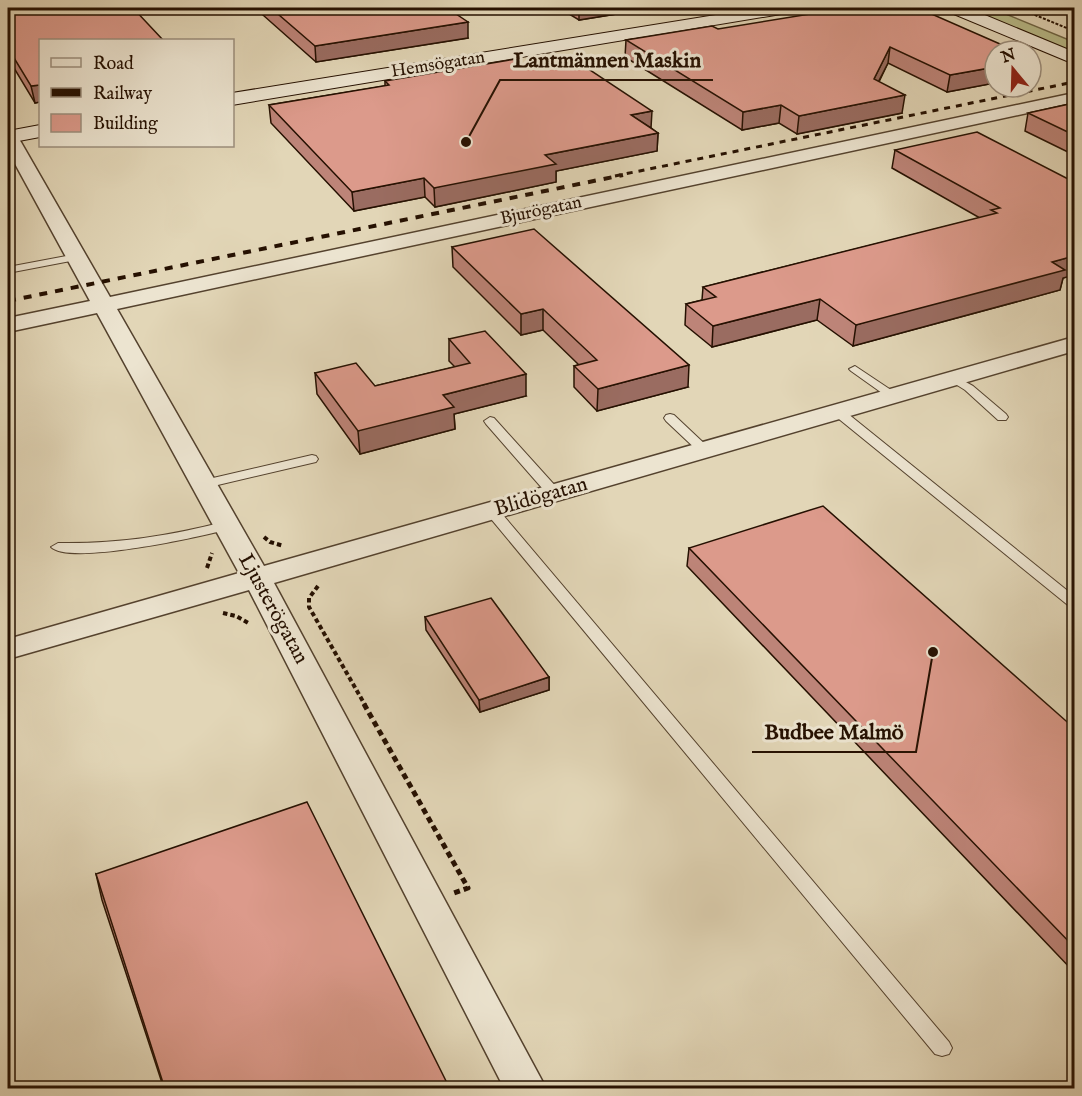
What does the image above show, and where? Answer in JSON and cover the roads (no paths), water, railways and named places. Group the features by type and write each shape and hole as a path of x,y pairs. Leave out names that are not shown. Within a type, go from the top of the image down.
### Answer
{"street":[{"name":"Hemsögatan","path":"234,99 786,8"},
{"path":"955,8 1074,58"},
{"name":"Bjurögatan","path":"8,325 1074,98"},
{"path":"8,137 39,131"},
{"name":"Ljusterögatan","path":"8,137 205,484 215,529 256,578 525,1089"},
{"name":"Blidögatan","path":"8,650 1074,344"}],"lane":[{"path":"8,272 77,257"},
{"path":"855,369 892,396"},
{"path":"953,378 969,388 1002,417"},
{"path":"838,412 1074,603"},
{"path":"670,418 704,450"},
{"path":"490,421 554,493"},
{"path":"205,484 312,459"},
{"path":"492,512 942,1048"},
{"path":"58,547 98,548 139,545 215,529"}],"railway":[{"path":"615,176 1074,82"},
{"path":"8,301 623,175"}],"place":[{"name":"Lantmännen Maskin","path":"466,142"},
{"name":"Budbee Malmö","path":"933,652"}]}
